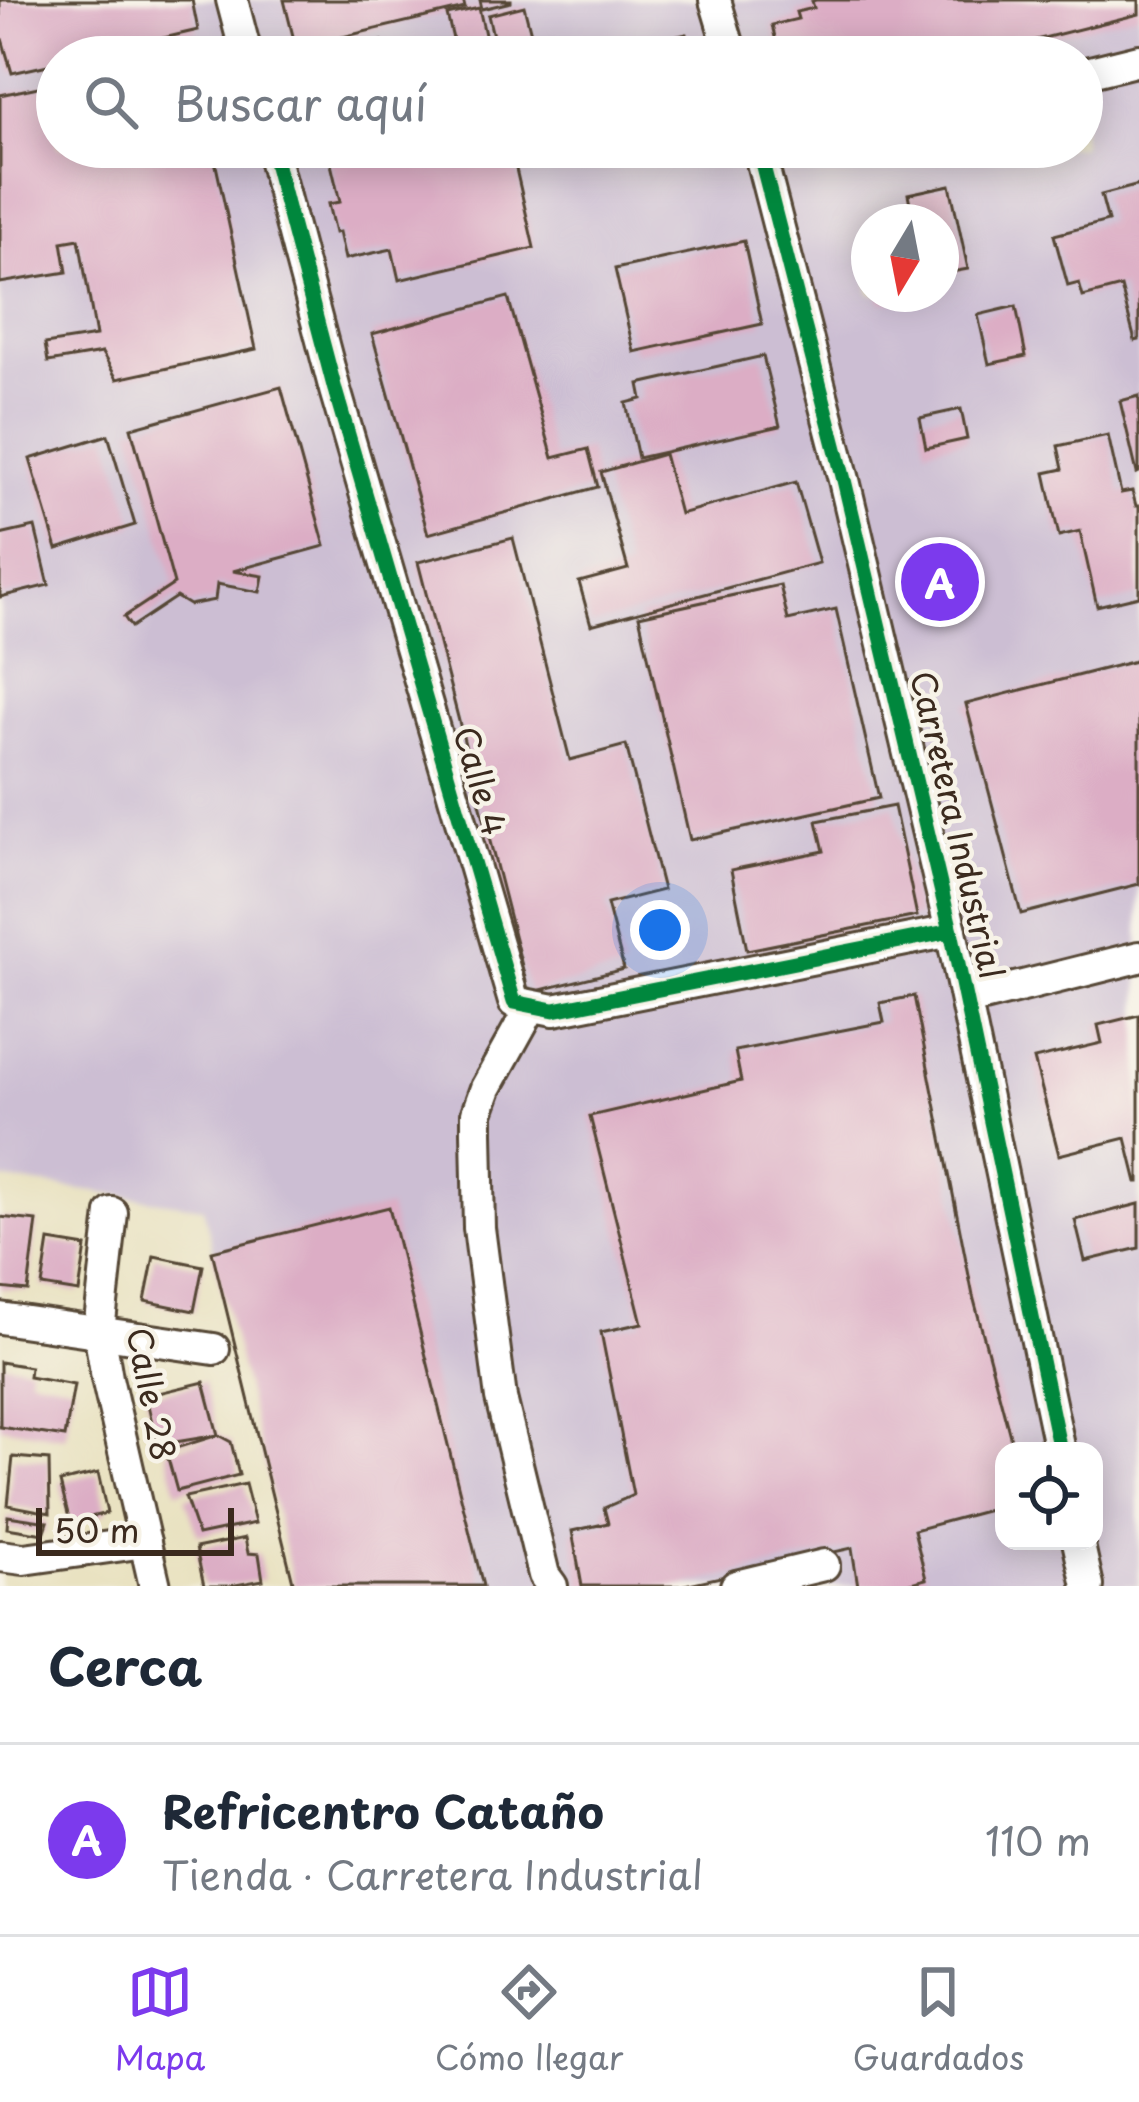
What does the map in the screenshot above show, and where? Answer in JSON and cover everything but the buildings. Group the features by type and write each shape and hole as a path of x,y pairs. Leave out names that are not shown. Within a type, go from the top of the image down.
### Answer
{"street":[{"path":"232,0 241,36"},
{"path":"715,0 726,36"},
{"path":"1103,69 1139,60"},
{"name":"Calle 4","path":"277,168 335,390 514,1002 531,1007"},
{"name":"Carretera Industrial","path":"763,168 844,480 968,1000 1058,1442"},
{"path":"552,1586 544,1575 501,1398 479,1228 476,1112 531,1007 554,1010 952,931"},
{"path":"968,1000 1139,957"},
{"name":"Calle 28","path":"112,1213 99,1331 155,1586"},
{"path":"0,1318 214,1349"},
{"path":"0,1556 24,1559 145,1542"},
{"path":"1080,1550 1088,1586"},
{"path":"736,1586 824,1565"}],"shaded area":[{"path":"0,0 1139,0 1139,1586 294,1586 203,1207 0,1179"}],"cycle path":[{"path":"277,168 335,390 514,1002 554,1010 951,931"},
{"path":"763,168 844,480 951,931 1058,1442"}],"place":[{"name":"Refricentro Cataño","path":"940,582"}]}
